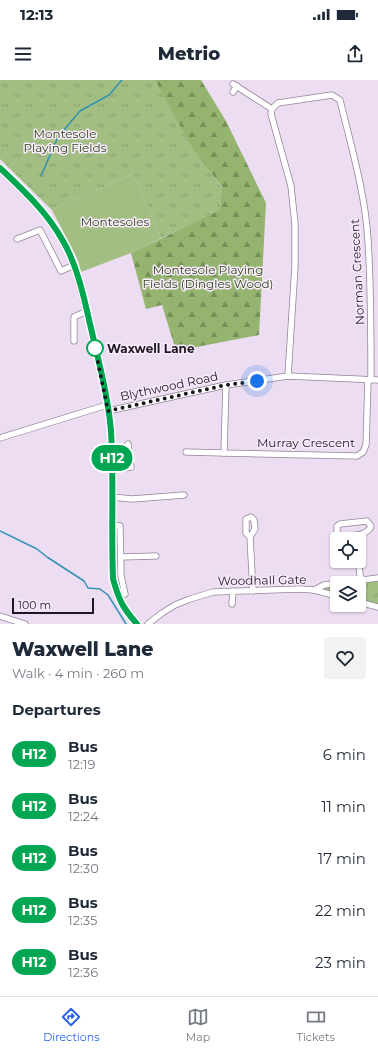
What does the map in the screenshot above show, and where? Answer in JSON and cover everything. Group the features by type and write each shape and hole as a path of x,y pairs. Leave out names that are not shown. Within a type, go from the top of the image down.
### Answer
{"main road":[{"path":"0,168 49,218 64,242 74,266 87,311 108,408 113,470 113,579 123,608 137,624"}],"street":[{"path":"233,92 235,85 272,109 271,114 291,186 295,224 295,266 288,376"},
{"name":"Norman Crescent","path":"272,109 278,103 332,96 340,100 360,182 368,239 371,330 369,380"},
{"path":"17,239 40,230 61,271 74,266"},
{"path":"74,341 74,317 87,311"},
{"name":"Blythwood Road","path":"108,408 226,385 288,376 378,380"},
{"name":"Murray Crescent","path":"186,452 357,456 363,452 366,445 369,380"},
{"path":"224,453 226,385"},
{"path":"0,438 108,408"},
{"path":"113,470 131,467 128,444"},
{"path":"112,497 132,499 184,495"},
{"path":"367,521 371,526 370,529 367,532 354,537 339,535 336,531 337,526 340,524 367,521"},
{"path":"112,525 120,526 121,576 125,594 117,594"},
{"path":"250,537 253,591"},
{"path":"120,557 156,556"},
{"path":"366,580 378,578"},
{"path":"314,590 324,585 330,584"},
{"name":"Woodhall Gate","path":"148,624 162,613 190,599 213,592 300,588 330,594"},
{"path":"232,591 232,604"},
{"path":"366,604 378,607"},
{"path":"0,616 25,624"}],"green space":[{"name":"Montesole Playing Fields","path":"0,80 155,80 200,156 222,188 220,211 161,238 133,174 52,210 0,159"},
{"name":"Montesole Playing Fields (Dingles Wood)","path":"155,80 201,80 226,121 266,203 259,335 176,351 162,305 146,309 131,253 220,210 222,187 193,149"},
{"name":"Montesoles","path":"133,174 161,238 131,253 81,272 78,260 52,210"},
{"path":"378,578 378,607 366,604 366,579"},
{"path":"329,584 330,584 330,594 314,590"}],"waterway":[{"path":"41,176 58,137 80,111 109,95 122,80"},
{"path":"0,531 37,549 84,581 88,588 100,589 108,595 126,624"}],"bus line":[{"name":"H12","path":"0,168 49,218 64,242 78,279 100,368 111,430 113,470 113,579 123,608 137,624"}],"place":[{"name":"Waxwell Lane","path":"95,348"}],"route":[{"path":"95,348 108,411 226,385 257,381"}]}
